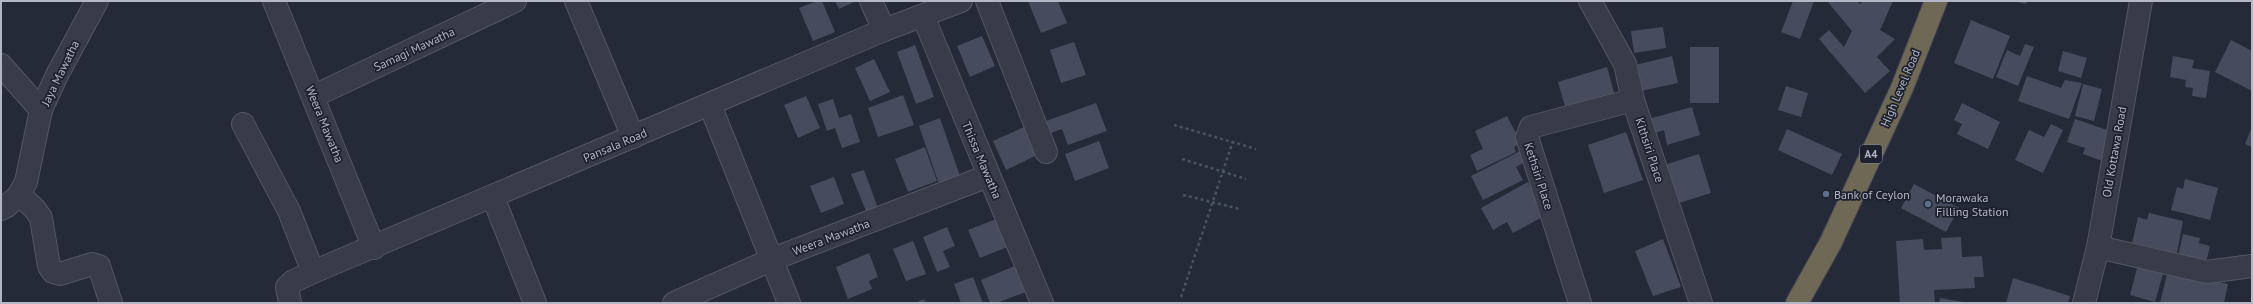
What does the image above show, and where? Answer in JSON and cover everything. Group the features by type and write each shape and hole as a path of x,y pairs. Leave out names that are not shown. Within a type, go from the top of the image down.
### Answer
{"highway":[{"name":"High Level Road","path":"1797,303 1831,242 1892,109 1936,1"},
{"name":"High Level Road","path":"1812,303 1842,248 1914,93 1949,1"}],"street":[{"name":"Jaya Mawatha","path":"1,209 7,206 19,195 31,167 41,110 57,74 97,1"},
{"name":"Weera Mawatha","path":"274,1 314,96 374,248"},
{"name":"Samagi Mawatha","path":"314,96 515,1"},
{"path":"576,1 633,137"},
{"path":"871,1 884,30"},
{"name":"Pansala Road","path":"290,303 287,287 292,282 313,272 374,248 884,30 960,1"},
{"path":"986,1 1046,152"},
{"name":"Kithsiri Place","path":"1590,1 1625,64 1633,100 1701,303"},
{"name":"Old Kottawa Road","path":"2084,303 2098,247 2141,1"},
{"name":"Thissa Mawatha","path":"922,16 1042,303"},
{"path":"1,65 41,110"},
{"name":"Kethsiri Place","path":"1580,303 1527,137 1531,127 1633,100"},
{"path":"710,105 773,259 789,303"},
{"path":"243,124 289,211 313,272"},
{"name":"Weera Mawatha","path":"674,303 773,259 988,176"},
{"path":"19,195 34,208 41,218 49,266 53,272 60,274 92,264 99,266 111,303"},
{"path":"493,197 535,303"},
{"path":"2098,247 2207,272 2252,266"}],"path":[{"path":"1174,125 1256,148"},
{"path":"1181,297 1233,141"},
{"path":"1182,159 1246,179"},
{"path":"1183,195 1240,209"}],"building":[{"path":"817,1 822,1 835,32 813,41 799,8"},
{"path":"835,1 856,1 839,9"},
{"path":"1028,1 1058,1 1067,23 1041,33"},
{"path":"1793,1 1814,1 1800,39 1781,32"},
{"path":"1827,1 1857,1 1860,4 1863,1 1893,1 1880,30 1895,39 1877,57 1890,71 1865,93 1819,39 1829,30 1844,47 1852,31"},
{"path":"2014,1 2030,1 2025,4"},
{"path":"1971,20 2010,36 1993,79 1954,63"},
{"path":"1663,27 1666,48 1634,53 1631,31"},
{"path":"982,36 995,66 970,77 957,46"},
{"path":"2231,40 2252,51 2252,91 2215,72"},
{"path":"1074,42 1086,75 1061,83 1050,50"},
{"path":"2025,44 2034,47 2018,86 1996,77 2007,50 2020,56"},
{"path":"915,45 934,97 916,104 897,52"},
{"path":"1690,47 1719,47 1719,103 1690,103"},
{"path":"2063,51 2087,58 2081,78 2058,71"},
{"path":"1672,56 1678,83 1641,91 1635,65"},
{"path":"2173,56 2194,60 2192,68 2210,71 2206,98 2192,96 2193,88 2185,87 2186,80 2170,77"},
{"path":"874,59 890,92 870,101 855,68"},
{"path":"1607,67 1615,96 1566,110 1558,82"},
{"path":"2027,76 2061,88 2065,80 2082,83 2069,119 2018,101"},
{"path":"2083,84 2102,89 2094,121 2075,116"},
{"path":"1786,86 1808,93 1801,117 1778,110"},
{"path":"903,95 914,125 878,137 868,108"},
{"path":"806,96 820,128 798,138 784,105"},
{"path":"833,99 839,118 851,114 860,142 842,148 835,128 827,131 818,104"},
{"path":"1096,103 1107,131 1068,145 1062,129 1051,133 1046,121"},
{"path":"1962,103 2000,122 1988,149 1957,134 1962,124 1954,120"},
{"path":"1692,107 1700,135 1667,145 1664,130 1652,134 1648,119"},
{"path":"1507,116 1521,143 1514,147 1516,152 1477,171 1470,155 1483,149 1475,131"},
{"path":"940,118 961,179 940,187 919,126"},
{"path":"2075,119 2113,132 2102,161 2083,154 2085,148 2067,142"},
{"path":"2051,124 2063,130 2043,173 2015,160 2029,130 2044,137"},
{"path":"1024,127 1037,155 1006,170 993,141"},
{"path":"2252,127 2252,147 2245,144"},
{"path":"1787,129 1842,154 1832,175 1778,150"},
{"path":"1626,132 1643,180 1604,193 1588,145"},
{"path":"1099,141 1109,168 1075,181 1065,154"},
{"path":"925,147 937,181 908,192 895,159"},
{"path":"1524,149 1529,160 1516,167 1523,180 1483,200 1471,176"},
{"path":"1699,154 1711,193 1676,204 1664,165"},
{"path":"864,170 879,211 868,216 851,174"},
{"path":"834,177 844,204 821,213 810,186"},
{"path":"2185,179 2218,188 2210,220 2171,210 2177,187 2183,189"},
{"path":"1528,182 1546,215 1513,233 1507,222 1493,230 1481,208"},
{"path":"1914,184 1959,208 1946,232 1901,208"},
{"path":"2149,213 2183,221 2177,253 2132,243 2138,217 2147,220"},
{"path":"999,218 1010,246 980,258 968,230"},
{"path":"947,227 955,246 943,251 950,267 937,272 923,237"},
{"path":"2183,234 2200,238 2199,243 2210,246 2205,267 2177,261"},
{"path":"1961,237 1962,257 1982,256 1984,277 1974,277 1975,288 1934,290 1935,303 1900,303 1896,241 1923,239 1924,250 1942,249 1941,238"},
{"path":"1663,239 1681,287 1653,296 1635,251"},
{"path":"913,241 926,274 906,281 893,249"},
{"path":"869,253 878,277 869,281 872,289 848,299 836,267"},
{"path":"2139,260 2165,267 2155,302 2130,295"},
{"path":"1017,265 1028,291 997,303 990,303 981,280"},
{"path":"2168,270 2228,284 2224,303 2160,303"},
{"path":"973,277 983,303 961,303 954,284"},
{"path":"2013,278 2070,296 2068,303 2006,303"},
{"path":"1940,298 1963,302 1963,303 1939,303"},
{"path":"924,299 925,303 915,303"}],"place":[{"name":"Bank of Ceylon","path":"1826,194"},
{"name":"Morawaka Filling Station","path":"1928,204"}]}
